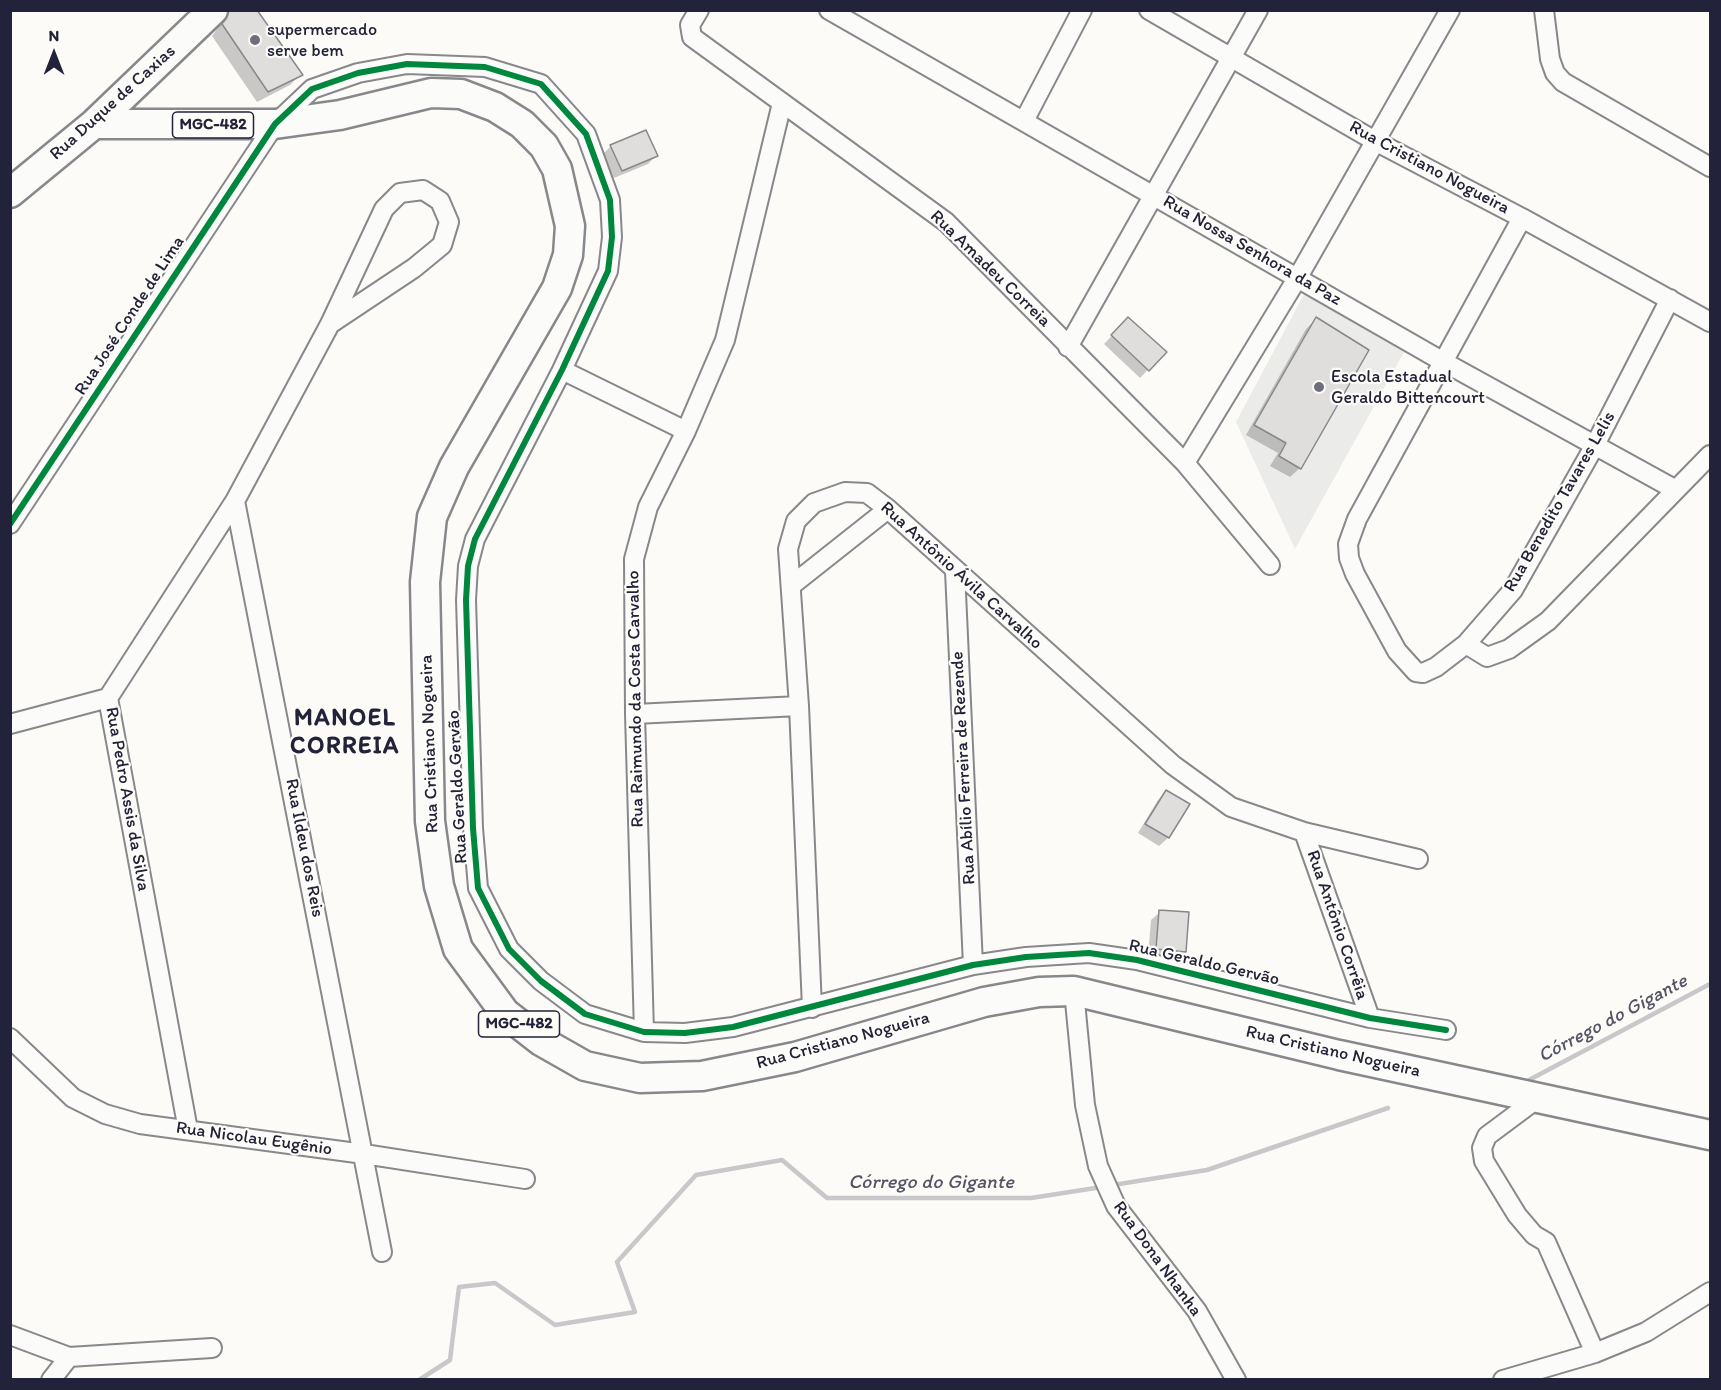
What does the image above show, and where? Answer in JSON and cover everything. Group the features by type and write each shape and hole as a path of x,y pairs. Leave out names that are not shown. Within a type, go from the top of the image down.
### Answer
{"highway":[{"name":"Rua Duque de Caxias","path":"10,193 94,124 213,10"},
{"name":"Rua Cristiano Nogueira","path":"275,124 340,115 431,93 461,94 495,107 522,124 544,146 557,169 570,226 568,255 557,288 445,487 432,517 425,582 430,821 439,886 458,949 505,1013 541,1041 585,1066 640,1078 702,1076 795,1057 984,1002 1039,992 1074,991 1340,1055 1710,1136"},
{"name":"MGC-482","path":"127,94 150,126"},
{"name":"MGC-482","path":"94,124 150,126 275,124"}],"street":[{"name":"Rua Amadeu Correia","path":"699,10 690,25 692,37 946,222 1185,463 1270,565"},
{"name":"Rua Nossa Senhora da Paz","path":"830,10 1442,361 1676,490"},
{"path":"1024,121 1082,10"},
{"name":"Rua Cristiano Nogueira","path":"1149,10 1375,141 1522,218 1710,322"},
{"path":"1068,347 1156,195 1258,10"},
{"path":"1185,463 1298,277 1450,10"},
{"path":"1544,10 1550,59 1555,73 1563,82 1710,168"},
{"name":"Rua Geraldo Gervão","path":"275,124 312,89 358,73 407,64 485,67 541,84 586,134 610,200 612,237 608,271 562,370 476,539 468,566 466,600 472,828 478,888 509,949 541,981 585,1014 644,1032 685,1032 733,1027 973,965 1026,957 1089,953 1137,960 1370,1018 1446,1030"},
{"name":"Rua Raimundo da Costa Carvalho","path":"644,1032 635,714 634,559 648,507 686,431 725,340 782,103"},
{"name":"Rua José Conde de Lima","path":"10,524 275,124"},
{"path":"235,501 330,324 384,209 400,193 423,190 440,201 449,222 442,245 414,268 330,324"},
{"path":"1442,361 1522,218"},
{"name":"Rua Benedito Tavares Lelis","path":"1442,361 1357,519 1348,544 1349,558 1355,574 1397,651 1416,672 1424,673 1436,667 1466,644 1513,590 1595,445 1670,298"},
{"path":"562,370 686,431"},
{"path":"1466,644 1487,657 1509,649 1548,621 1710,455"},
{"name":"Rua Antônio Ávila Carvalho","path":"812,1008 799,706 788,549 796,521 814,503 845,492 867,493 888,508 955,571 1173,765 1231,807 1304,832 1418,859"},
{"name":"Rua Pedro Assis da Silva","path":"188,1130 108,698 235,501"},
{"name":"Rua Ildeu dos Reis","path":"235,501 382,1252"},
{"path":"792,585 888,508"},
{"name":"Rua Abílio Ferreira de Rezende","path":"955,571 973,965"},
{"path":"10,724 108,698"},
{"path":"635,714 799,706"},
{"name":"Rua Antônio Corrêia","path":"1304,832 1370,1018"},
{"name":"Rua Dona Nhanha","path":"1074,991 1085,1105 1098,1166 1116,1206 1197,1311 1236,1380"},
{"name":"Rua Nicolau Eugênio","path":"10,1038 73,1098 105,1114 140,1124 364,1154 525,1179"},
{"path":"1538,1098 1487,1136 1482,1148 1484,1161 1517,1215 1550,1249 1595,1353"},
{"path":"1503,1380 1595,1353 1646,1332 1710,1292"},
{"path":"10,1335 69,1357 212,1348"},
{"path":"51,1380 69,1357"}],"shaded area":[{"name":"Escola Estadual Geraldo Bittencourt","path":"1304,294 1404,352 1295,549 1236,422"}],"building":[{"name":"supermercado serve bem","path":"229,10 257,10 303,75 268,92 222,24"},
{"path":"646,130 658,156 622,171 610,145"},
{"path":"1128,317 1167,352 1149,371 1111,335"},
{"path":"1316,317 1369,350 1301,469 1279,456 1286,443 1254,425"},
{"path":"1166,790 1190,804 1169,838 1145,824"},
{"path":"1159,910 1189,912 1186,952 1156,949"}],"waterway":[{"name":"Córrego do Gigante","path":"1529,1080 1710,984"},
{"name":"Córrego do Gigante","path":"1113,1185 1207,1170 1388,1108"},
{"name":"Córrego do Gigante","path":"419,1380 450,1360 459,1287 495,1283 555,1325 635,1312 617,1262 696,1175 782,1160 827,1198 1031,1198 1102,1187"}],"cycle path":[{"path":"10,524 275,124 312,89 358,73 407,64 485,67 541,84 586,134 610,200 612,237 608,271 562,370 475,539 468,566 466,600 473,828 478,888 509,949 541,981 585,1014 644,1032 685,1033 733,1027 973,965 1026,957 1089,953 1137,960 1370,1018 1446,1030"}],"place":[{"name":"supermercado serve bem","path":"255,40"},
{"name":"Escola Estadual Geraldo Bittencourt","path":"1319,387"}],"district":[{"name":"MANOEL CORREIA","path":"345,733"}]}
